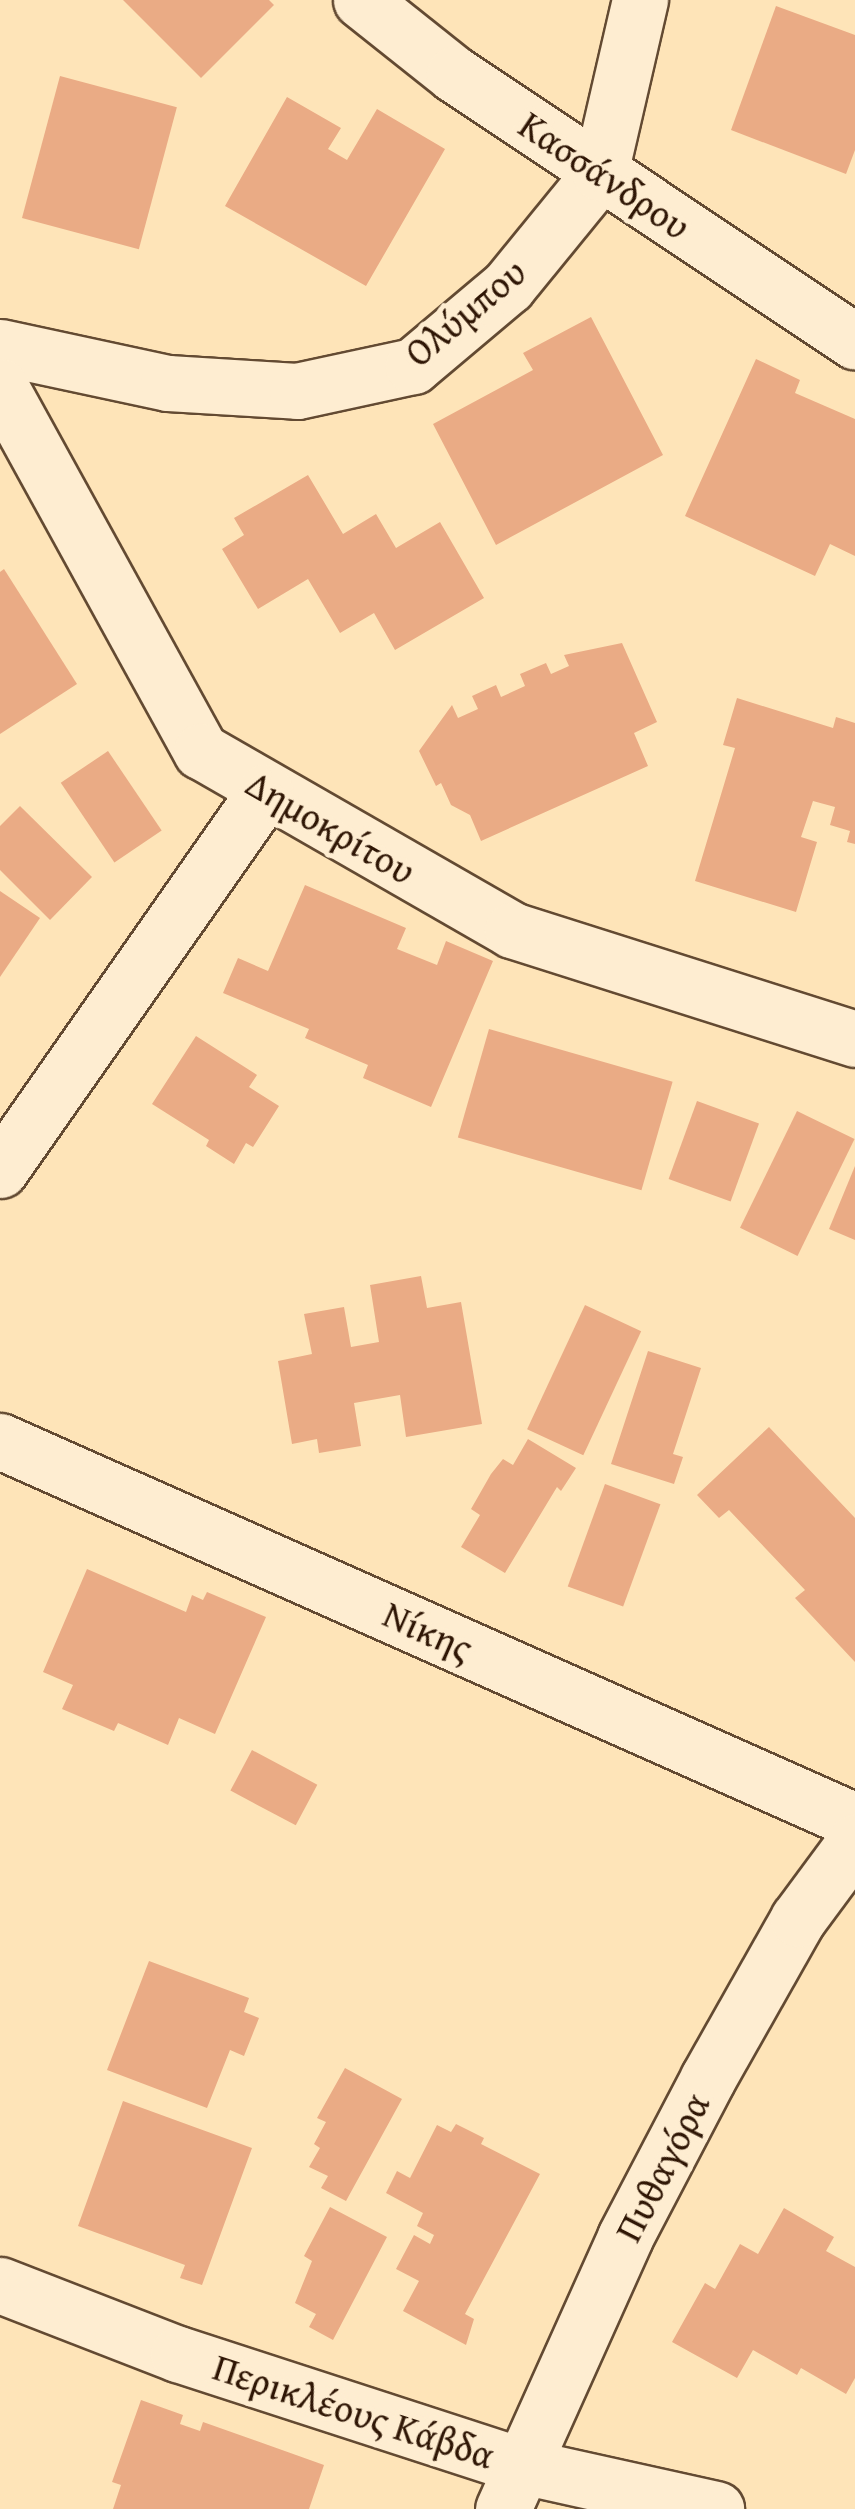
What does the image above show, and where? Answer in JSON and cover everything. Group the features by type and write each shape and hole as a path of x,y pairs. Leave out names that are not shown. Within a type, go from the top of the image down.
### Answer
{"street":[{"name":"Κασσάνδρου","path":"361,0 454,74 855,341"},
{"name":"Ολύμπου","path":"0,347 168,384 297,391 413,366 508,286 600,173 640,0"},
{"name":"Δημοκρίτου","path":"0,386 202,751 265,791 512,930 855,1039"},
{"path":"0,1170 265,791"},
{"name":"Νίκης","path":"0,1442 855,1821"},
{"name":"Πυθαγόρα","path":"512,2488 626,2237 708,2078 798,1919 855,1842"},
{"name":"Περικλέους Κάβδα","path":"0,2285 512,2488 716,2509"}],"building":[{"path":"123,0 269,0 274,5 201,78"},
{"path":"776,6 855,35 855,150 846,174 731,130"},
{"path":"60,76 177,107 139,249 22,218"},
{"path":"287,97 341,128 328,149 347,160 377,109 445,149 366,286 225,206"},
{"path":"591,317 663,455 496,545 433,424 533,370 523,353"},
{"path":"756,359 800,380 795,393 855,419 855,556 830,544 815,576 685,516"},
{"path":"308,475 343,534 376,514 396,548 440,522 484,598 395,650 374,613 340,633 308,579 258,609 222,549 244,535 234,518"},
{"path":"4,569 77,684 0,734 0,572"},
{"path":"622,643 657,722 634,733 648,766 481,841 470,815 451,805 441,783 436,786 419,751 452,705 458,718 478,709 472,696 496,685 501,697 525,686 520,674 546,663 551,674 569,666 564,655"},
{"path":"737,698 833,728 836,717 855,723 855,844 847,842 850,831 830,825 835,807 813,801 801,837 817,842 796,912 695,881 735,748 723,745"},
{"path":"108,751 162,831 114,862 61,783"},
{"path":"20,806 92,877 50,920 0,870 0,826"},
{"path":"305,885 406,928 397,949 437,965 446,941 493,961 431,1107 363,1078 368,1065 305,1038 309,1029 223,993 238,958 268,971"},
{"path":"0,891 40,918 0,977"},
{"path":"489,1029 673,1082 641,1190 458,1138"},
{"path":"196,1036 257,1075 249,1087 279,1106 253,1147 246,1143 234,1164 206,1146 209,1140 152,1104"},
{"path":"697,1101 759,1124 731,1202 669,1179"},
{"path":"797,1111 855,1139 798,1256 740,1228"},
{"path":"855,1166 855,1240 829,1229"},
{"path":"421,1276 427,1308 461,1302 482,1424 406,1437 400,1395 354,1403 361,1446 319,1453 317,1439 292,1444 278,1361 312,1354 304,1314 344,1307 351,1347 379,1342 370,1285"},
{"path":"585,1305 641,1331 583,1455 527,1429"},
{"path":"648,1351 701,1368 673,1454 683,1457 674,1484 611,1464"},
{"path":"769,1427 855,1518 855,1662 795,1598 805,1590 729,1510 719,1518 697,1495"},
{"path":"528,1439 576,1468 561,1491 557,1487 505,1573 461,1547 480,1515 471,1509 491,1474 503,1459 513,1465"},
{"path":"605,1484 660,1504 623,1607 568,1586"},
{"path":"87,1569 186,1612 192,1595 203,1600 207,1592 266,1617 215,1734 179,1718 168,1745 118,1723 114,1731 62,1709 73,1685 43,1672"},
{"path":"252,1750 317,1785 296,1825 230,1791"},
{"path":"149,1961 249,1998 244,2012 259,2018 244,2056 230,2050 207,2108 107,2070"},
{"path":"345,2068 402,2099 346,2201 321,2188 328,2176 309,2167 320,2148 314,2144 326,2122 317,2118"},
{"path":"123,2101 252,2148 202,2285 180,2278 185,2265 78,2226"},
{"path":"456,2124 484,2138 481,2144 540,2174 465,2314 474,2319 466,2345 403,2311 419,2281 396,2269 414,2235 430,2244 434,2235 417,2226 423,2213 386,2193 397,2171 410,2178 437,2125 451,2132"},
{"path":"330,2207 387,2237 333,2340 309,2327 316,2314 295,2303 312,2261 304,2256"},
{"path":"784,2208 834,2237 826,2251 855,2267 855,2378 846,2394 801,2368 797,2375 753,2350 737,2378 672,2342 705,2283 715,2289 740,2244 758,2254"},
{"path":"141,2400 183,2415 180,2424 200,2431 203,2422 324,2465 309,2509 113,2509 121,2485 112,2482"}]}
